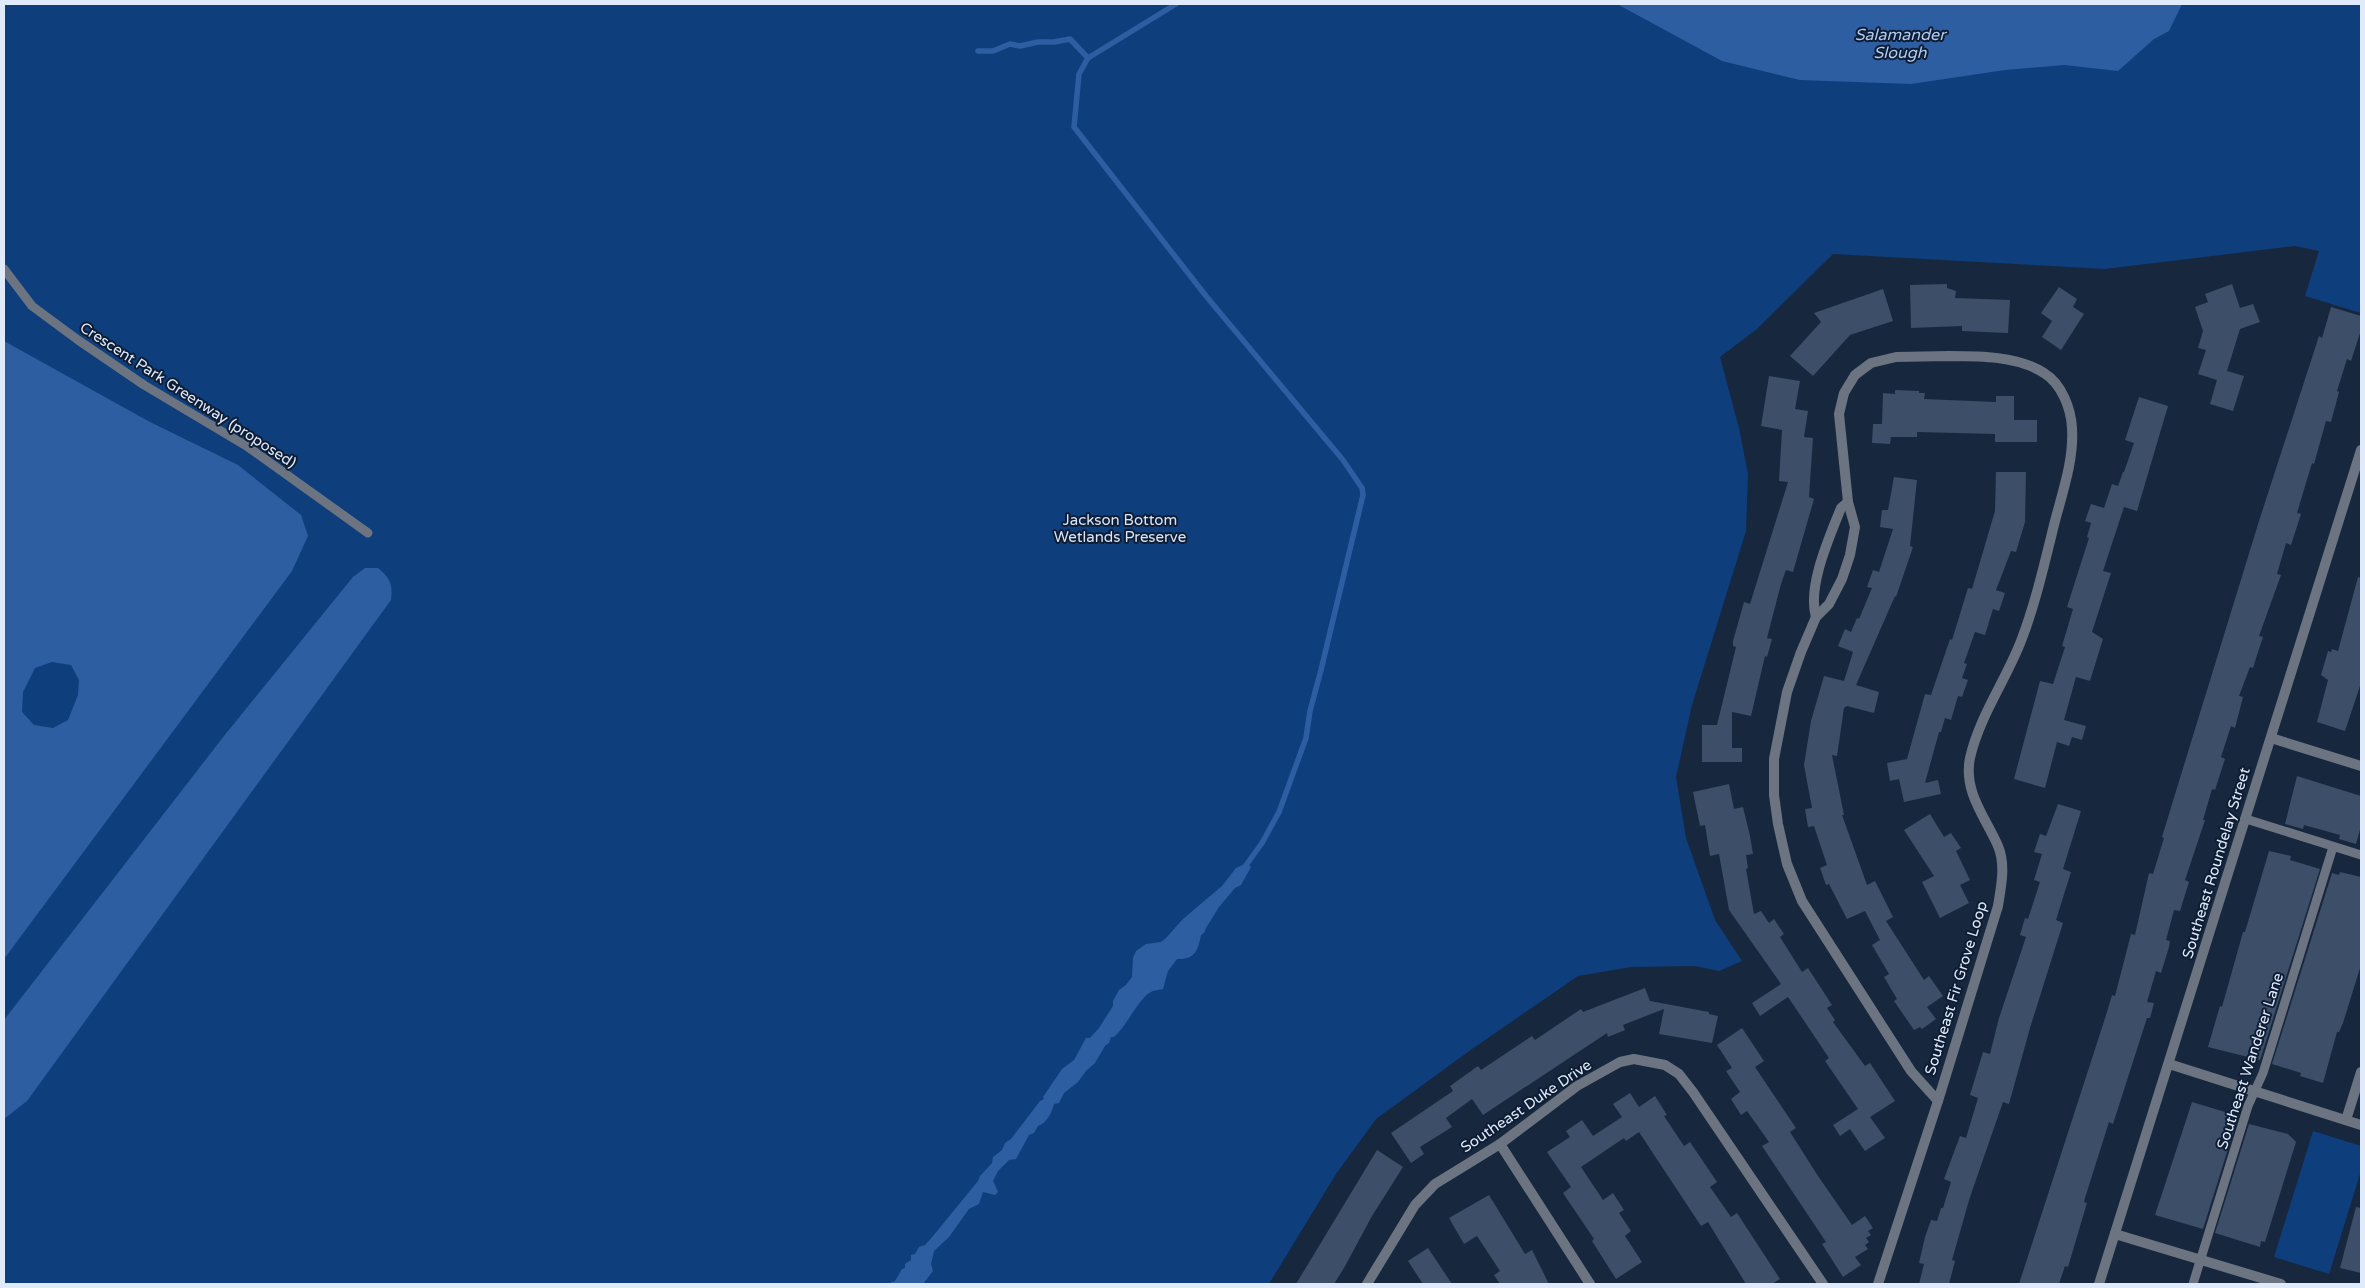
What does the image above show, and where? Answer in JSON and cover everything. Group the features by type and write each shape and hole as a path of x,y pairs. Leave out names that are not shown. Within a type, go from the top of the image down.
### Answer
{"street":[{"name":"Southeast Fir Grove Loop","path":"1878,1284 1938,1101 1998,906 2002,873 1999,848 1975,802 1970,781 1970,760 1980,730 2022,639 2043,568 2071,452 2072,428 2063,395 2044,373 2021,364 1983,356 1896,357 1871,363 1855,375 1844,393 1839,414 1848,502 1854,527 1850,555 1842,579 1829,604 1816,618 1801,652 1787,692 1774,759 1775,804 1787,864 1802,901 1911,1071 1938,1101"},
{"name":"Southeast Roundelay Street","path":"2099,1284 2361,450"},
{"name":"Southeast Fir Grove Loop","path":"1816,618 1813,607 1818,578 1841,508 1848,502"},
{"path":"2271,738 2361,766"},
{"name":"Southeast Duke Drive","path":"1368,1284 1415,1205 1435,1184 1500,1144 1577,1086 1620,1062 1634,1059 1666,1065 1679,1074 1823,1284"},
{"path":"2169,1064 2361,1125"},
{"path":"2346,1120 2361,1072"},
{"path":"1500,1144 1590,1284"},
{"path":"2115,1234 2281,1284"}],"lane":[{"name":"Crescent Park Greenway (proposed)","path":"4,269 32,306 47,318 144,386 248,447 368,533"},
{"path":"2246,819 2361,855"},
{"name":"Southeast Wanderer Lane","path":"2193,1284 2248,1106 2263,1072 2333,847"}],"green space":[{"name":"Jackson Bottom Wetlands Preserve","path":"4,4 2361,4 2361,313 2305,296 2319,251 2295,246 2105,269 1833,254 1757,329 1720,357 1739,428 1748,474 1746,531 1692,705 1676,777 1686,838 1715,920 1742,961 1719,971 1695,966 1631,967 1578,976 1472,1049 1376,1119 1336,1174 1269,1284 4,1284"},
{"path":"2313,1131 2361,1146 2361,1171 2329,1274 2274,1257"}],"water":[{"name":"Salamander Slough","path":"1617,4 2182,4 2169,31 2154,39 2118,71 2064,65 2005,70 1911,84 1800,80 1722,61"},
{"path":"4,341 150,422 238,465 301,515 308,536 292,571 4,959","holes":["52,662 71,665 79,680 78,695 68,720 53,728 34,725 22,712 23,692 35,668"]},
{"path":"365,568 378,568 385,575 391,585 391,600 27,1101 4,1119 4,1020 224,736 353,577"},
{"path":"1247,863 1251,867 1241,885 1235,888 1219,907 1201,935 1195,953 1188,958 1177,959 1168,971 1163,989 1146,995 1119,1032 1114,1037 1111,1037 1095,1063 1078,1082 1064,1093 1059,1103 1054,1104 1046,1120 1038,1126 1034,1133 1029,1135 1016,1159 1009,1160 998,1171 993,1181 998,1192 995,1195 983,1192 979,1204 969,1209 949,1237 934,1251 931,1264 933,1271 923,1284 887,1284 895,1281 902,1269 905,1268 905,1264 911,1260 911,1255 915,1254 919,1247 925,1245 933,1236 992,1163 993,1157 1002,1150 1005,1143 1011,1139 1040,1101 1044,1099 1043,1097 1062,1069 1074,1060 1086,1038 1090,1038 1099,1028 1113,1006 1113,1001 1119,990 1132,977 1133,958 1136,951 1146,944 1161,942 1183,919 1222,886 1236,868"}],"building":[{"path":"1947,284 1947,288 1956,291 1955,298 2010,300 2008,333 1962,331 1962,326 1911,328 1910,285"},
{"path":"2232,284 2240,308 2253,304 2260,322 2240,329 2227,371 2244,376 2233,411 2210,404 2217,380 2198,374 2206,350 2198,348 2203,331 2195,307 2208,302 2205,294"},
{"path":"2059,287 2077,299 2073,307 2084,314 2061,350 2042,337 2052,321 2041,313"},
{"path":"1883,289 1893,321 1850,335 1813,376 1790,356 1821,322 1814,313"},
{"path":"2331,307 2361,316 2361,330 2351,361 2347,359 2337,391 2339,392 2331,422 2326,421 2314,464 2312,463 2297,513 2301,514 2291,545 2286,543 2277,574 2281,575 2259,636 2263,637 2253,668 2250,667 2239,696 2243,697 2235,728 2231,726 2221,757 2225,759 2215,790 2212,789 2203,820 2205,820 2185,880 2189,882 2180,911 2174,910 2166,940 2170,941 2169,947 2161,973 2156,971 2147,1002 2154,1003 2150,1018 2147,1018 2113,1124 2109,1122 2085,1198 2084,1202 2087,1203 2068,1267 2065,1266 2059,1284 2019,1284 2112,995 2115,996 2131,934 2135,935 2149,873 2153,874 2164,838 2162,837 2259,521 2319,336 2322,338"},
{"path":"1769,376 1800,381 1795,409 1808,411 1804,437 1813,438 1809,497 1814,499 1793,572 1786,570 1781,584 1767,638 1772,639 1767,657 1765,656 1751,716 1732,712 1732,748 1742,748 1742,762 1702,762 1702,725 1717,725 1736,647 1733,646 1733,641 1744,602 1750,604 1788,482 1779,481 1782,430 1761,426"},
{"path":"1895,390 1919,391 1919,393 1925,393 1924,399 1996,402 1996,396 2014,396 2014,420 2037,420 2037,442 1995,442 1995,434 1917,432 1917,437 1891,437 1890,444 1872,443 1873,424 1882,424 1883,393 1895,394"},
{"path":"2139,397 2168,406 2137,511 2124,507 2103,571 2111,573 2092,632 2103,639 2090,681 2076,677 2064,720 2086,726 2082,740 2072,737 2069,746 2057,742 2045,788 2014,779 2040,681 2053,684 2065,647 2062,646 2073,609 2067,607 2089,538 2087,537 2091,523 2085,521 2091,504 2104,508 2112,484 2118,486 2134,443 2125,440"},
{"path":"1996,472 2026,472 2025,522 2016,552 2011,551 1996,590 2005,593 1999,611 1993,609 1985,635 1975,632 1964,663 1967,664 1962,678 1968,680 1962,697 1958,696 1951,720 1945,718 1941,732 1939,732 1925,783 1938,780 1941,794 1904,802 1899,779 1890,781 1887,763 1907,759 1925,694 1931,695 1950,639 1952,640 1968,588 1972,589 1995,511"},
{"path":"1894,477 1917,480 1910,546 1913,547 1896,597 1856,685 1879,692 1874,713 1847,706 1844,708 1837,756 1832,755 1844,815 1842,815 1867,885 1875,881 1893,917 1886,921 1924,980 1929,976 1943,996 1927,1007 1936,1019 1922,1029 1920,1027 1914,1030 1894,1001 1897,999 1884,977 1889,974 1872,945 1880,940 1865,911 1847,919 1829,884 1826,885 1820,868 1827,865 1814,826 1808,827 1805,809 1812,808 1804,765 1811,721 1824,676 1844,681 1853,652 1838,646 1845,629 1851,632 1857,618 1859,619 1872,588 1867,587 1873,570 1879,572 1893,529 1880,527 1882,510 1888,510"},
{"path":"2358,577 2361,578 2361,683 2345,731 2317,722 2328,680 2321,675 2328,651 2331,652 2332,649 2338,651"},
{"path":"2297,776 2361,796 2361,826 2356,844 2339,839 2340,835 2304,825 2303,829 2285,824"},
{"path":"1729,784 1734,809 1743,807 1750,836 1753,854 1746,855 1748,868 1746,869 1754,914 1761,911 1769,923 1774,919 1784,934 1780,937 1802,972 1808,968 1832,1005 1827,1008 1835,1020 1833,1022 1865,1066 1870,1063 1895,1101 1870,1117 1885,1138 1865,1151 1850,1129 1840,1136 1833,1125 1858,1109 1825,1061 1829,1058 1788,997 1760,1016 1752,1003 1781,984 1729,910 1719,854 1710,856 1705,825 1700,826 1693,792"},
{"path":"2058,804 2081,811 2063,869 2071,872 2056,920 2063,923 2030,1028 2009,1104 2003,1102 1970,1197 1952,1260 1955,1261 1949,1284 1919,1284 1924,1264 1919,1263 1925,1237 1931,1220 1937,1221 1941,1208 1943,1208 1951,1182 1944,1179 1960,1136 1966,1138 1978,1098 1970,1095 1983,1052 1990,1054 1999,1018 2026,937 2020,935 2025,918 2028,919 2040,882 2034,880 2042,854 2034,852 2040,834 2046,836"},
{"path":"1930,814 1944,837 1951,833 1961,848 1956,851 1970,880 1960,885 1969,903 1940,918 1922,882 1934,876 1904,830"},
{"path":"2269,851 2291,856 2290,860 2320,869 2260,1060 2208,1047"},
{"path":"2340,872 2361,877 2361,965 2343,1023 2339,1032 2337,1032 2323,1083 2300,1076 2301,1073 2272,1064 2332,873 2339,875"},
{"path":"1645,988 1650,1001 1709,1012 1709,1014 1718,1016 1712,1043 1659,1034 1664,1009 1623,1025 1625,1030 1608,1037 1607,1033 1483,1115 1472,1099 1446,1118 1452,1127 1420,1147 1424,1154 1411,1163 1391,1133 1453,1091 1450,1086 1478,1066 1481,1070 1532,1036 1535,1040 1581,1009 1583,1012"},
{"path":"1742,1028 1764,1061 1755,1067 1796,1128 1790,1132 1818,1176 1852,1225 1865,1216 1873,1228 1868,1231 1871,1235 1866,1238 1869,1242 1865,1245 1868,1249 1855,1257 1861,1265 1843,1277 1822,1244 1826,1242 1762,1146 1769,1142 1747,1111 1741,1115 1731,1099 1740,1092 1726,1071 1732,1068 1717,1045"},
{"path":"1630,1093 1639,1107 1655,1096 1667,1115 1664,1116 1684,1146 1690,1142 1717,1182 1710,1187 1731,1217 1737,1213 1780,1279 1772,1284 1746,1284 1708,1222 1701,1226 1639,1132 1626,1141 1624,1138 1581,1167 1603,1200 1613,1193 1624,1210 1619,1213 1631,1231 1625,1236 1642,1262 1616,1279 1592,1241 1594,1239 1563,1193 1571,1187 1547,1152 1570,1137 1566,1131 1582,1120 1593,1136 1622,1117 1613,1104"},
{"path":"2192,1102 2235,1115 2234,1119 2237,1120 2203,1229 2155,1215"},
{"path":"2249,1124 2288,1134 2296,1142 2265,1242 2261,1241 2260,1247 2215,1233"},
{"path":"1377,1150 1403,1167 1372,1216 1344,1268 1334,1284 1296,1284"},
{"path":"1489,1195 1525,1254 1532,1250 1549,1284 1500,1284 1494,1275 1500,1271 1477,1236 1464,1244 1449,1218"},
{"path":"2356,1207 2361,1208 2361,1273 2340,1268"},
{"path":"1428,1248 1452,1284 1423,1284 1408,1261"}],"waterway":[{"path":"1176,4 1088,58 1079,74 1074,127 1206,296 1343,460 1362,488 1363,495 1310,711 1306,738 1279,812 1262,843 1244,868"},
{"path":"978,51 993,51 1010,44 1020,46 1070,39 1088,58"}]}
